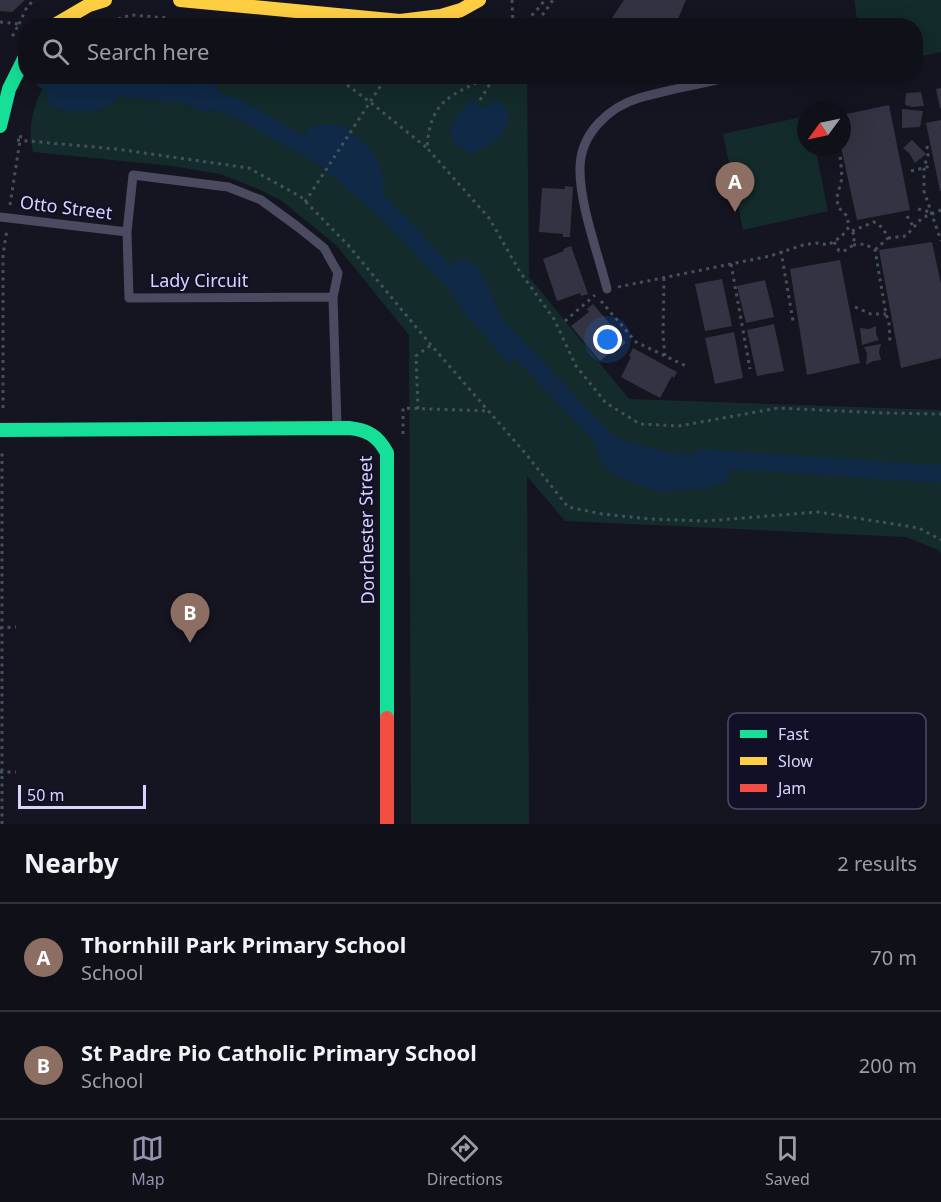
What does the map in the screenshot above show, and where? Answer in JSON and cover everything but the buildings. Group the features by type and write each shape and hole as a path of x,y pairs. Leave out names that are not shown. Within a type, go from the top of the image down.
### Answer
{"street":[{"path":"67,18 89,5 105,0"},
{"path":"180,0 369,18"},
{"path":"434,18 449,15 479,0"},
{"path":"0,126 7,89 18,67"},
{"name":"Dorchester Street","path":"0,430 337,428 365,430 375,434 387,453 387,824"}],"lane":[{"path":"607,289 584,202 580,166 587,139 599,121 618,107 638,98 699,84"},
{"name":"Lady Circuit","path":"333,297 129,298 127,232 133,175 228,187 261,201 298,226 324,249 338,273 333,297 337,428"},
{"name":"Otto Street","path":"0,217 127,232"}],"path":[{"path":"22,18 27,7 34,0"},
{"path":"512,0 513,18"},
{"path":"529,18 544,0"},
{"path":"541,18 553,0"},
{"path":"120,18 131,15 166,18"},
{"path":"0,22 18,24"},
{"path":"10,42 18,26"},
{"path":"346,84 427,148 489,218 520,272 554,319 576,366 606,403 640,424 679,426 778,408 941,414"},
{"path":"305,202 382,84"},
{"path":"427,148 429,126 442,103 471,84"},
{"path":"480,100 490,84"},
{"path":"10,139 116,149 249,168 305,202 348,244 430,345 526,454 568,507 602,514 650,519 706,521 818,512 919,528 941,540"},
{"path":"927,146 924,191 941,241"},
{"path":"840,156 842,178 837,198 838,207 847,216 850,229 855,235 853,245"},
{"path":"911,171 931,166"},
{"path":"918,209 932,212"},
{"path":"874,250 888,238 906,236 913,226 932,212 941,210"},
{"path":"907,216 913,226"},
{"path":"565,321 602,290 770,256 781,251 818,243 828,245 850,229 874,222 883,228 888,238"},
{"path":"834,242 839,250 865,244 874,250 889,323 890,342"},
{"path":"781,251 793,321"},
{"path":"731,264 750,369"},
{"path":"664,277 665,357"},
{"path":"596,295 636,342 686,366"},
{"path":"855,307 871,314 886,314"},
{"path":"418,409 416,356 430,345"},
{"path":"402,443 403,408 489,411"},
{"path":"0,628 16,627"},
{"path":"0,772 16,772"}],"green space":[{"path":"854,0 941,0 941,52 923,56 923,18 857,18"},
{"path":"46,84 527,84 529,277 629,399 941,410 941,554 938,550 906,537 565,521 527,476 529,824 411,824 409,335 336,245 282,201 258,189 220,174 172,166 33,152 31,122"},
{"path":"797,118 797,156 817,156 828,211 743,230 723,134"}],"water":[{"path":"50,84 108,84 116,87 115,102 92,111 65,110 49,105 46,92"},
{"path":"183,84 214,84 219,91 221,104 208,111 194,109 182,94"},
{"path":"473,100 483,109 496,100 508,110 508,118 507,126 498,138 485,148 469,154 463,147 455,145 450,134 464,106"},
{"path":"322,124 345,127 366,145 379,161 384,208 325,158 300,144 307,129"},
{"path":"466,259 478,267 491,292 509,339 513,356 511,365 465,313 442,277 451,265"},
{"path":"616,437 656,449 725,459 731,471 725,482 705,489 659,492 614,475 598,459 597,445"}],"waterway":[{"path":"84,84 182,94 233,106 325,158 384,208 461,289"},
{"path":"492,321 605,440 627,452"},
{"path":"701,458 941,474"}],"traffic: fast":[{"path":"0,126 9,89 18,71"},
{"path":"0,430 349,428 362,430 372,435 387,453 387,718"}],"traffic: slow":[{"path":"67,18 89,5 105,0"},
{"path":"180,0 369,18"},
{"path":"425,18 461,10 479,0"}],"traffic: jam":[{"path":"387,718 387,824"}],"place":[{"name":"Thornhill Park Primary School","path":"735,212"},
{"name":"St Padre Pio Catholic Primary School","path":"190,643"}]}
